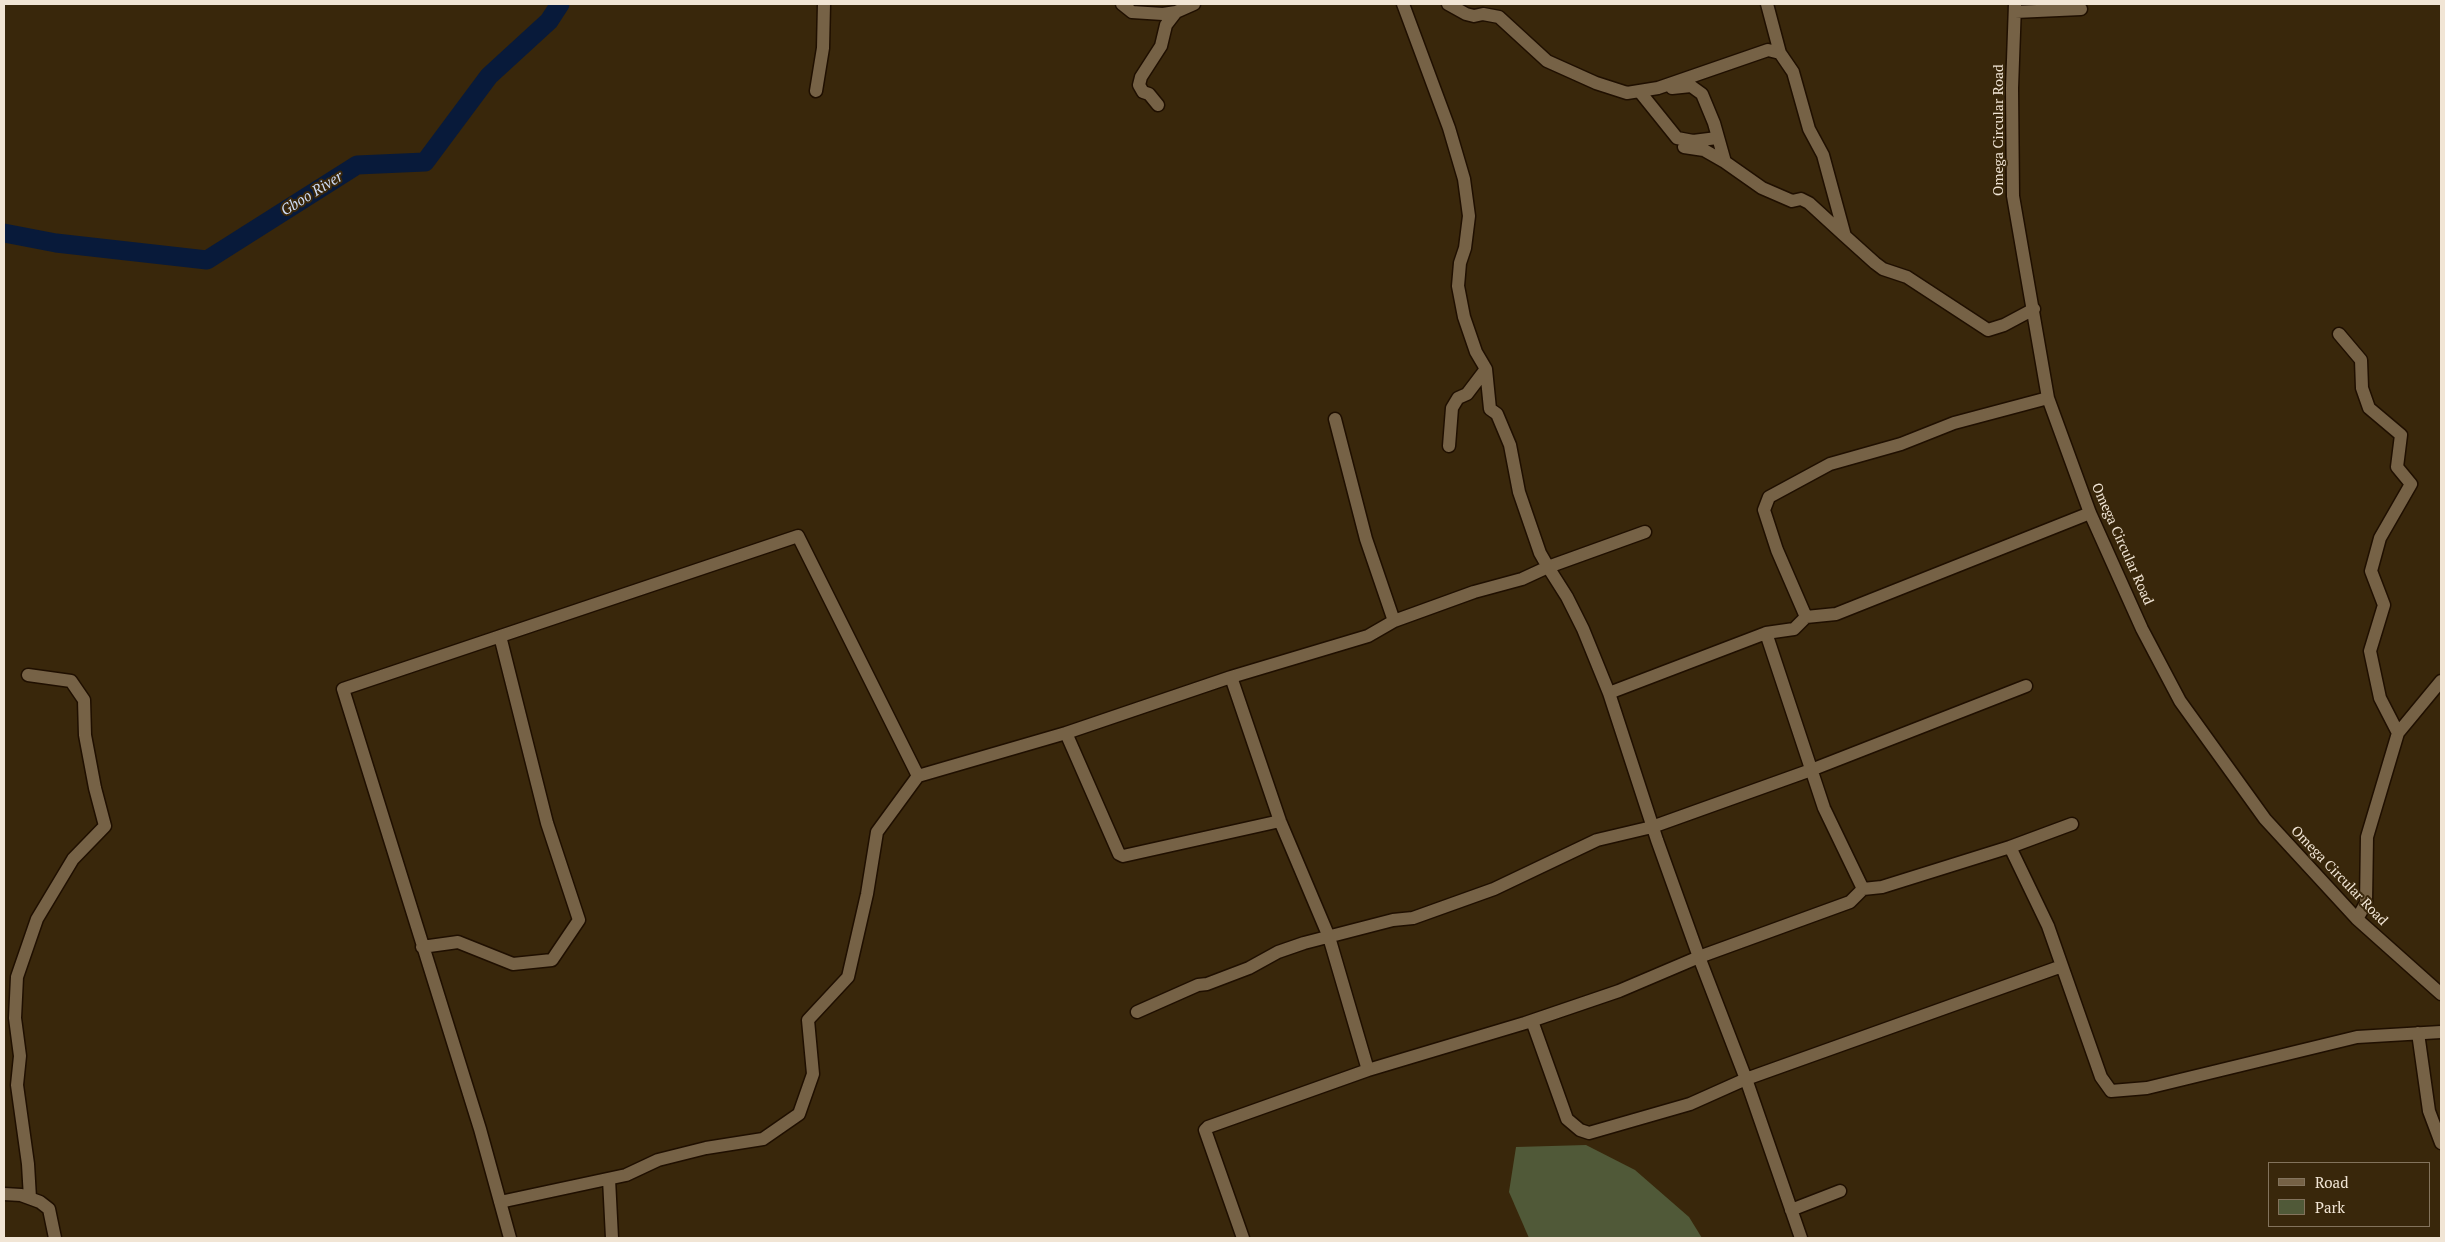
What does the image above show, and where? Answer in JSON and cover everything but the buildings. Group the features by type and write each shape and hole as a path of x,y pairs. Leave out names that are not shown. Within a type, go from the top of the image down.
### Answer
{"street":[{"path":"816,91 823,48 824,4"},
{"path":"1122,4 1132,12 1163,14 1176,12 1194,4"},
{"path":"1403,4 1449,128 1464,179 1469,216 1465,248 1460,263 1458,286 1464,317 1476,352 1486,369 1490,409 1496,414 1510,445 1525,510 1540,553 1567,597 1610,693 1652,827 1699,957 1746,1078 1801,1238"},
{"path":"1448,4 1466,14 1474,16 1483,14 1499,17 1547,61 1558,68 1627,93 1658,88 1768,50 1780,53"},
{"path":"1767,4 1780,53 1793,72 1808,129 1823,155 1845,236"},
{"path":"2015,8 2081,9"},
{"name":"Omega Circular Road","path":"2015,8 2012,88 2013,196 2034,308 2048,398 2090,513 2142,629 2180,701 2265,819 2357,919 2441,994"},
{"path":"1158,105 1154,98 1143,92 1139,85 1144,72 1161,46 1166,26 1176,12"},
{"path":"1658,88 1691,86 1699,90 1710,111 1725,162"},
{"path":"1640,92 1685,148 1704,150 1762,188 1792,200 1801,199 1809,204 1874,263 1883,269 1907,277 1988,330 2034,308"},
{"path":"1677,138 1693,141 1717,138"},
{"path":"2339,334 2361,360 2362,388 2369,408 2401,435 2397,466 2411,484 2380,538 2372,571 2384,605 2370,651 2380,698 2398,733"},
{"path":"1449,446 1452,408 1458,398 1467,394 1486,369"},
{"path":"1806,616 1777,550 1764,510 1770,497 1830,464 1901,444 1954,423 2048,398"},
{"path":"1335,419 1366,539 1394,621"},
{"path":"1610,693 1766,633 1794,628 1806,616 1836,614 2090,513"},
{"path":"500,1202 626,1175 658,1160 706,1148 763,1139 799,1114 813,1074 808,1020 848,977 867,894 878,832 918,776 1066,732 1231,676 1368,636 1394,621 1474,592 1522,579 1548,567 1645,532"},
{"path":"510,1238 480,1129 343,689 798,536 918,776"},
{"path":"1766,633 1824,808 1862,889"},
{"path":"422,946 458,942 513,964 552,960 579,920 547,823 500,636"},
{"path":"28,675 71,681 84,700 85,735 95,788 105,826 73,859 37,920 17,977 15,1018 20,1056 17,1085 28,1164 30,1198"},
{"path":"1231,676 1280,821 1328,937 1368,1070"},
{"path":"2357,919 2366,903 2367,837 2398,733 2441,681"},
{"path":"1137,1012 1198,985 1207,984 1249,968 1278,952 1392,920 1413,918 1494,889 1597,840 1652,827 1811,770 2026,686"},
{"path":"1066,732 1119,854 1123,856 1280,821"},
{"path":"1243,1238 1205,1130 1208,1126 1368,1070 1532,1021 1619,991 1699,957 1850,902 1862,889 1882,887 2010,847 2072,824"},
{"path":"2010,847 2048,926 2101,1077 2111,1091 2147,1088 2357,1037 2441,1032"},
{"path":"1532,1021 1568,1119 1580,1130 1589,1133 1690,1104 1746,1078 2062,966"},
{"path":"2418,1033 2429,1111 2441,1143"},
{"path":"609,1179 612,1238"},
{"path":"1791,1210 1840,1191"},
{"path":"4,1194 21,1194 40,1202 49,1209 55,1238"}],"green space":[{"path":"1586,1145 1635,1170 1689,1217 1702,1238 1529,1238 1509,1192 1516,1147"}],"waterway":[{"name":"Gboo River","path":"4,233 56,243 207,260 357,165 425,162 489,76 549,21 560,4"}]}
